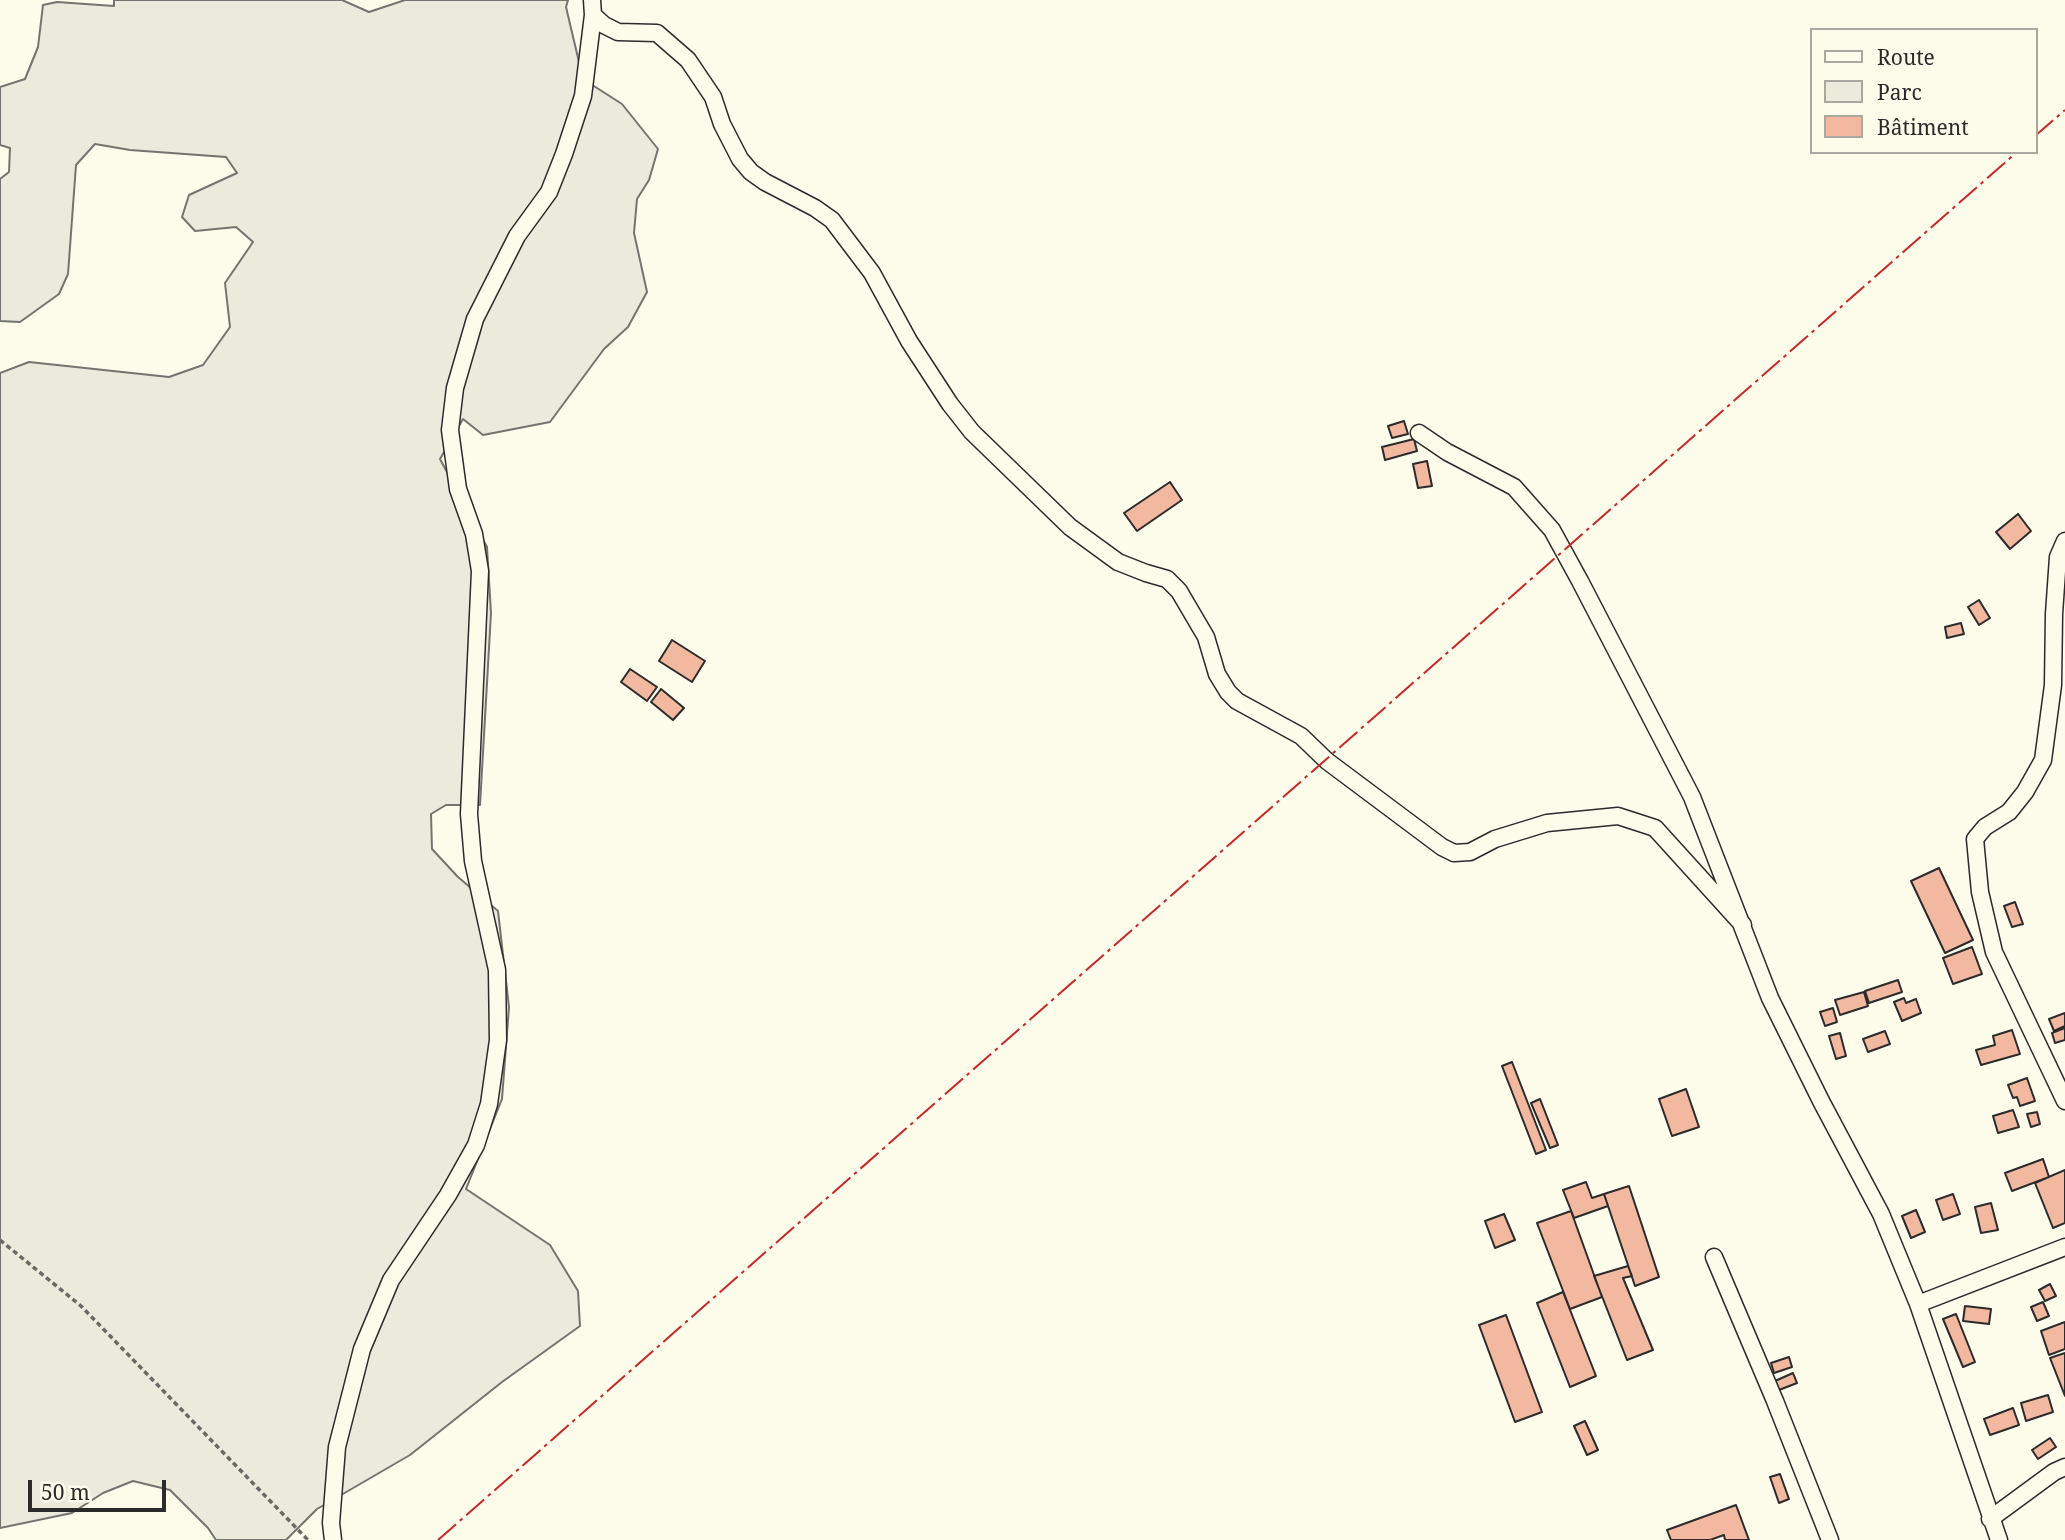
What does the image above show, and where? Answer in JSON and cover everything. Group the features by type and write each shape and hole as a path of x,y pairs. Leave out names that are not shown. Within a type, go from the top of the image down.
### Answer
{"street":[{"path":"592,8 604,25 618,32 657,33 688,60 713,97 722,124 740,159 751,172 832,220 872,272 909,341 950,404 972,432 1070,527 1118,562 1167,579 1180,591 1206,637 1217,674 1237,701 1301,736 1327,761 1441,847 1454,853 1470,852 1495,839 1547,823 1618,816 1656,828 1743,925"},
{"path":"333,1540 331,1523 337,1447 362,1349 391,1280 448,1195 476,1145 489,1104 498,1040 497,970 473,861 469,814 480,571 474,534 458,489 450,430 455,388 475,319 517,236 549,192 564,154 583,96 592,8"},
{"path":"1419,433 1447,452 1514,486 1552,530 1692,797 1770,998 1881,1214 1918,1304 1999,1540"},
{"path":"2065,541 2058,557 2053,685 2043,760 2025,792 2009,812 1984,827 1975,839 1980,892 1994,952 2065,1101"},
{"path":"1918,1304 2065,1247"},
{"path":"1714,1256 1830,1540"},
{"path":"1990,1518 2065,1466"}],"path":[{"path":"0,1240 81,1306 308,1540"}],"green space":[{"path":"114,0 342,0 369,12 405,0 568,0 566,7 583,79 622,104 658,149 649,180 637,199 634,233 647,292 628,327 604,349 550,422 483,435 463,419 440,459 487,547 491,613 480,805 446,805 431,814 432,849 458,877 498,911 509,1007 502,1099 466,1189 550,1245 578,1291 580,1326 502,1382 410,1455 317,1509 286,1540 216,1540 208,1528 170,1490 133,1481 103,1493 72,1513 0,1528 0,373 29,362 169,377 203,365 230,327 225,283 253,242 236,227 195,231 182,217 189,195 237,173 226,157 130,150 95,144 76,165 68,274 59,294 20,322 0,321 0,179 9,172 10,148 0,145 0,87 25,79 38,47 43,5 57,2 114,6"}],"building":[{"path":"1404,421 1408,434 1392,438 1388,426"},
{"path":"1414,439 1417,451 1385,460 1382,447"},
{"path":"1427,461 1432,486 1418,488 1413,464"},
{"path":"1170,482 1182,500 1137,531 1124,513"},
{"path":"2018,514 2031,531 2010,549 1996,532"},
{"path":"1979,600 1990,618 1979,625 1968,607"},
{"path":"1961,623 1964,634 1947,638 1945,627"},
{"path":"672,640 705,661 692,682 659,661"},
{"path":"630,669 657,687 647,701 621,682"},
{"path":"661,689 684,708 673,720 651,702"},
{"path":"1939,868 1973,940 1945,953 1911,881"},
{"path":"2015,902 2023,924 2012,927 2004,906"},
{"path":"1972,947 1982,974 1953,984 1943,958"},
{"path":"1898,980 1902,992 1869,1003 1865,991"},
{"path":"1864,992 1868,1006 1840,1015 1835,1000"},
{"path":"1904,998 1906,1003 1916,999 1921,1013 1902,1021 1894,1002"},
{"path":"1833,1008 1837,1022 1825,1026 1820,1012"},
{"path":"2065,1013 2065,1026 2054,1031 2049,1019"},
{"path":"2065,1028 2065,1040 2055,1043 2052,1033"},
{"path":"2012,1030 2020,1054 1981,1065 1976,1050 1995,1045 1993,1036"},
{"path":"1885,1031 1890,1044 1868,1052 1863,1039"},
{"path":"1840,1033 1846,1056 1836,1059 1829,1036"},
{"path":"1512,1062 1546,1150 1536,1154 1502,1066"},
{"path":"2027,1078 2035,1101 2020,1106 2017,1097 2013,1098 2008,1085"},
{"path":"1686,1089 1699,1127 1672,1136 1659,1099"},
{"path":"1540,1099 1558,1145 1550,1148 1531,1103"},
{"path":"2013,1110 2019,1127 1998,1133 1993,1116"},
{"path":"2037,1112 2040,1124 2031,1127 2027,1114"},
{"path":"2043,1159 2049,1177 2012,1191 2005,1173"},
{"path":"2065,1170 2065,1223 2053,1228 2035,1183"},
{"path":"1586,1182 1592,1198 1604,1194 1608,1206 1574,1218 1563,1190"},
{"path":"1629,1186 1659,1277 1635,1286 1604,1194"},
{"path":"1953,1194 1960,1214 1943,1220 1936,1200"},
{"path":"1991,1203 1998,1230 1981,1233 1975,1207"},
{"path":"1916,1210 1925,1232 1911,1238 1902,1216"},
{"path":"1571,1211 1602,1297 1570,1309 1537,1223"},
{"path":"1504,1214 1515,1240 1495,1248 1485,1221"},
{"path":"1628,1266 1632,1276 1623,1278 1653,1350 1627,1360 1594,1276"},
{"path":"2050,1284 2056,1296 2045,1301 2039,1290"},
{"path":"1563,1292 1596,1376 1570,1387 1537,1303"},
{"path":"2043,1302 2049,1316 2037,1321 2031,1307"},
{"path":"1965,1306 1991,1309 1989,1324 1963,1321"},
{"path":"1956,1314 1975,1362 1963,1367 1943,1319"},
{"path":"1506,1315 1542,1412 1515,1422 1479,1325"},
{"path":"2065,1322 2065,1349 2049,1355 2041,1331"},
{"path":"2065,1353 2065,1396 2050,1358"},
{"path":"1789,1357 1792,1367 1774,1373 1771,1363"},
{"path":"1793,1373 1797,1383 1779,1390 1775,1381"},
{"path":"2048,1395 2053,1412 2026,1421 2021,1403"},
{"path":"2013,1408 2019,1425 1990,1435 1984,1419"},
{"path":"1585,1421 1598,1450 1587,1455 1574,1426"},
{"path":"2050,1438 2056,1447 2038,1459 2032,1450"},
{"path":"1780,1474 1789,1499 1779,1503 1770,1477"},
{"path":"1736,1505 1749,1540 1725,1540 1724,1535 1710,1540 1671,1540 1667,1530"}],"power":[{"path":"2037,134 2065,110"},
{"path":"438,1540 2015,154"}]}
